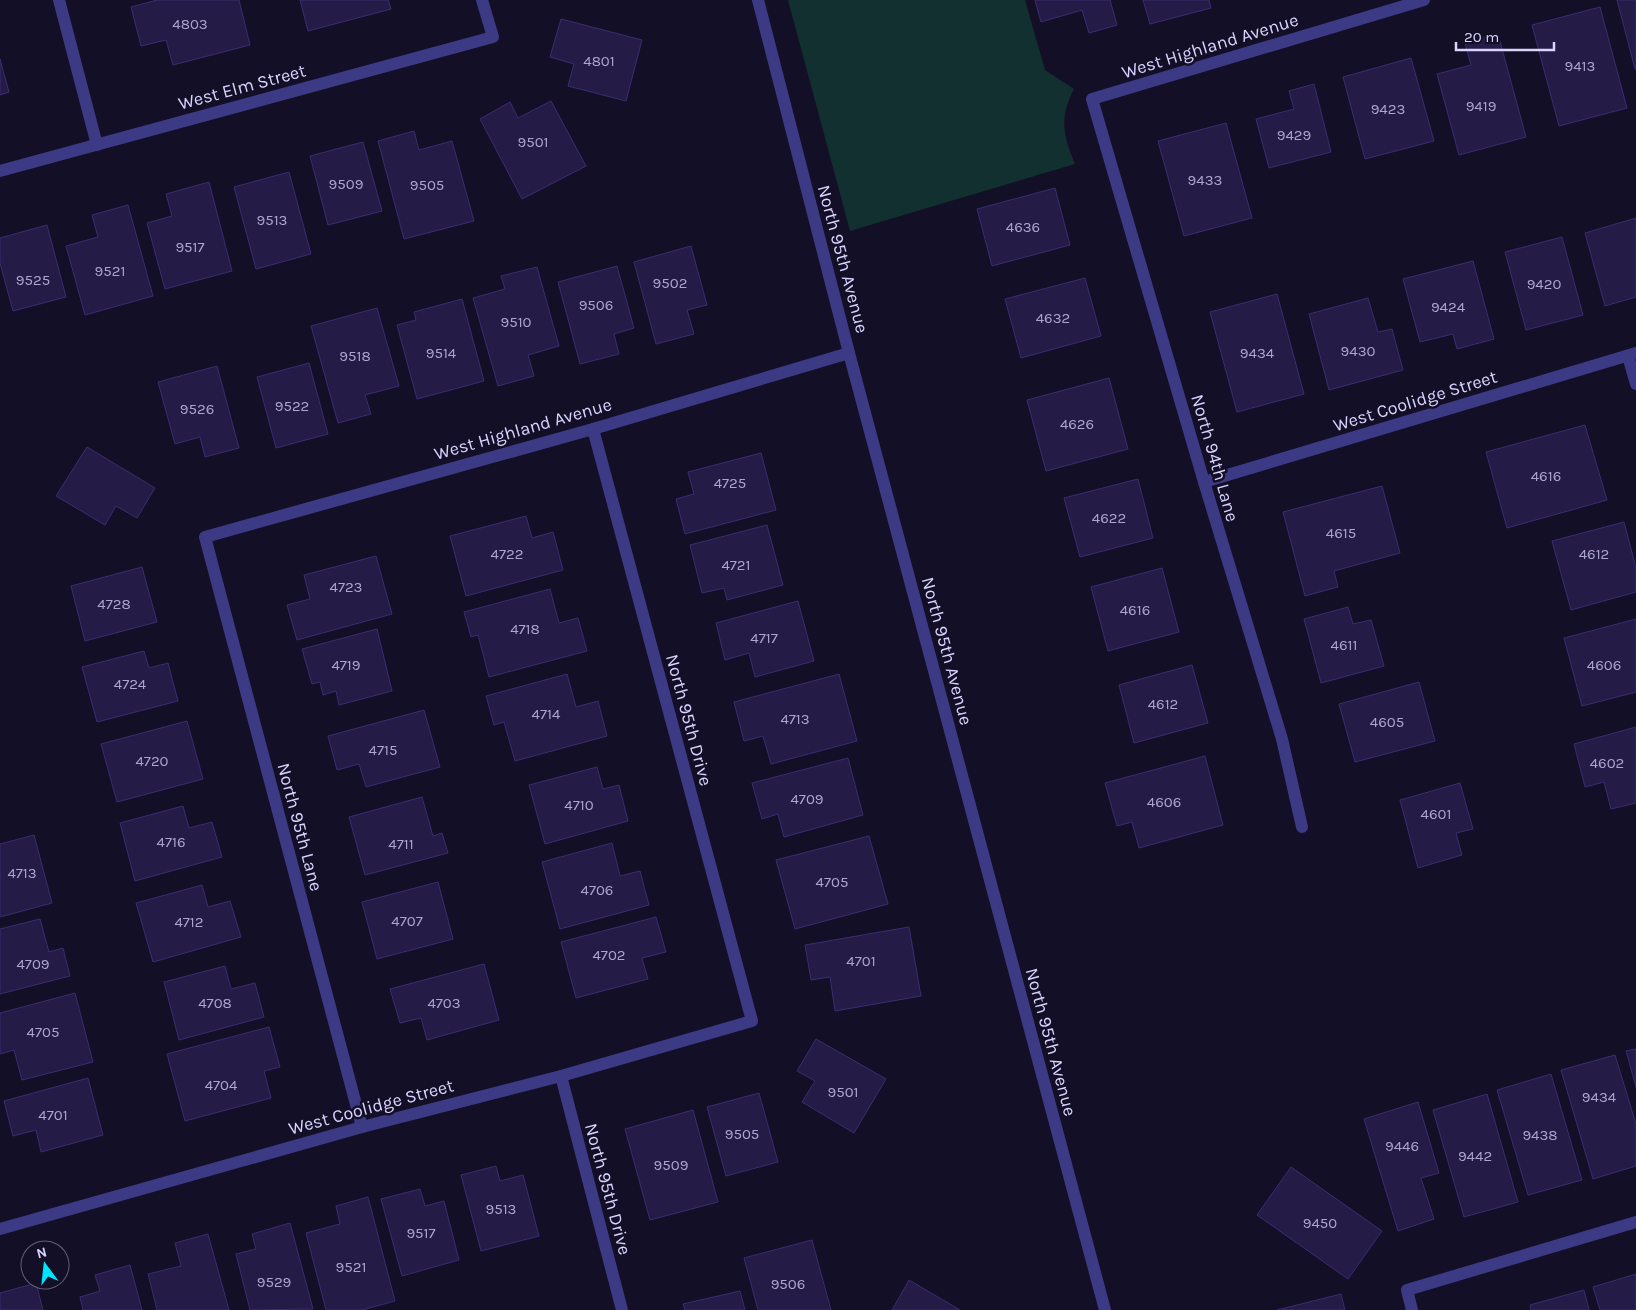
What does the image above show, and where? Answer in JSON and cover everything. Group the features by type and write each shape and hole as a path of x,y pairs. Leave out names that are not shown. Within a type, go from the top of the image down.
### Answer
{"street":[{"path":"59,0 97,145"},
{"name":"West Elm Street","path":"0,171 493,37 482,0"},
{"name":"North 95th Avenue","path":"758,0 849,353 1104,1310"},
{"name":"West Highland Avenue","path":"1092,99 1382,6 1424,0"},
{"name":"North 94th Lane","path":"1092,99 1282,740 1302,827"},
{"name":"West Highland Avenue","path":"205,537 593,429 849,353"},
{"path":"1632,355 1636,384"},
{"name":"West Coolidge Street","path":"1204,482 1632,355"},
{"name":"North 95th Drive","path":"593,429 752,1021"},
{"name":"North 95th Lane","path":"205,537 362,1127"},
{"name":"West Coolidge Street","path":"0,1229 362,1127 561,1076 752,1021"},
{"name":"North 95th Drive","path":"561,1076 622,1310"},
{"path":"1412,1310 1407,1290 1636,1222"}],"green space":[{"path":"788,0 1025,0 1045,70 1074,89 1066,109 1064,127 1075,164 850,231"}],"building":[{"path":"157,0 239,0 250,45 173,65 166,40 141,46 131,7"},
{"path":"300,0 388,0 391,9 308,31"},
{"path":"1035,0 1110,0 1117,25 1089,33 1082,10 1041,22"},
{"path":"1143,0 1209,0 1211,8 1150,24"},
{"path":"1617,0 1636,0 1636,69 1635,69"},
{"path":"1600,7 1627,108 1559,126 1532,25"},
{"path":"561,19 642,40 626,101 568,86 574,64 550,57"},
{"path":"1498,34 1526,137 1459,155 1437,74 1471,65 1465,43"},
{"path":"1411,58 1434,141 1365,159 1343,77"},
{"path":"0,59 9,92 0,95"},
{"path":"1314,84 1331,152 1269,168 1256,119 1294,109 1289,91"},
{"path":"551,101 586,166 522,199 480,119 510,102 518,118"},
{"path":"1226,123 1252,218 1184,236 1158,141"},
{"path":"414,131 419,150 452,141 474,221 404,239 378,141"},
{"path":"363,142 382,211 328,225 310,156"},
{"path":"289,172 311,254 256,269 234,187"},
{"path":"209,182 232,271 165,289 147,223 172,216 166,194"},
{"path":"1055,188 1070,245 992,266 977,209"},
{"path":"128,205 153,296 85,315 66,246 98,237 92,215"},
{"path":"1636,218 1636,297 1605,306 1585,233"},
{"path":"47,225 66,297 13,311 0,263 0,238"},
{"path":"1562,237 1583,315 1526,330 1505,252"},
{"path":"691,246 707,305 687,310 694,334 656,344 634,262"},
{"path":"1473,261 1494,339 1457,349 1453,334 1420,342 1403,279"},
{"path":"617,266 634,328 614,334 619,354 580,364 558,282"},
{"path":"537,267 559,346 528,355 534,376 498,386 473,298 505,289 501,276"},
{"path":"1085,278 1101,336 1021,358 1005,299"},
{"path":"1277,294 1304,394 1237,412 1210,312"},
{"path":"1368,298 1378,332 1392,329 1403,370 1329,390 1309,314"},
{"path":"462,299 484,381 417,399 397,325 416,320 414,312"},
{"path":"377,308 399,386 365,395 371,414 338,423 311,326"},
{"path":"309,363 328,434 276,448 257,377"},
{"path":"217,366 239,448 205,457 200,437 175,444 158,382"},
{"path":"1109,378 1128,449 1046,471 1027,400"},
{"path":"1585,425 1607,500 1507,528 1486,452"},
{"path":"87,447 155,488 137,518 116,506 105,525 56,496"},
{"path":"761,453 776,510 685,534 676,499 694,494 688,472"},
{"path":"1138,479 1153,538 1080,557 1064,498"},
{"path":"1382,486 1400,553 1334,571 1338,587 1305,596 1283,512"},
{"path":"526,516 532,538 553,532 563,570 466,596 450,536"},
{"path":"1624,522 1636,568 1636,592 1571,610 1552,541"},
{"path":"767,525 783,585 727,600 724,588 702,593 690,545"},
{"path":"376,556 392,614 297,640 287,605 310,599 304,575"},
{"path":"142,567 157,622 85,641 71,586"},
{"path":"1162,568 1179,632 1108,651 1091,587"},
{"path":"550,589 559,623 578,618 587,651 489,677 478,635 471,637 464,612"},
{"path":"798,601 814,661 755,677 749,653 725,660 716,623"},
{"path":"1348,607 1353,624 1371,620 1384,666 1321,683 1304,619"},
{"path":"1636,619 1636,692 1582,706 1564,638"},
{"path":"377,629 392,691 339,705 336,691 323,695 320,682 312,684 302,649"},
{"path":"144,651 149,668 168,663 178,701 97,722 82,667"},
{"path":"1192,665 1208,723 1134,743 1119,685"},
{"path":"567,674 576,707 598,701 607,736 515,761 504,722 494,725 486,696"},
{"path":"839,674 857,741 771,764 763,736 744,741 734,702"},
{"path":"1419,682 1435,741 1355,762 1339,704"},
{"path":"424,710 440,767 366,787 359,764 337,770 328,736"},
{"path":"187,721 203,779 117,802 101,744"},
{"path":"1636,727 1636,803 1611,809 1604,782 1585,787 1574,744"},
{"path":"1205,756 1223,825 1139,848 1132,822 1117,826 1105,783"},
{"path":"848,758 863,815 784,837 778,814 762,819 752,783"},
{"path":"597,767 603,789 619,785 628,821 545,844 529,785"},
{"path":"1460,783 1473,829 1456,833 1462,855 1418,868 1400,800"},
{"path":"422,797 433,836 442,833 448,853 365,875 349,817"},
{"path":"183,806 189,828 212,822 222,857 135,881 120,823"},
{"path":"34,835 52,903 0,917 0,844"},
{"path":"869,836 888,904 795,929 776,860"},
{"path":"612,843 620,876 640,871 649,905 560,929 542,862"},
{"path":"438,882 453,939 377,959 362,902"},
{"path":"202,885 208,907 230,901 241,937 153,962 136,903"},
{"path":"656,917 666,952 642,958 648,979 576,998 561,942"},
{"path":"40,919 49,952 63,948 70,976 0,994 0,929"},
{"path":"909,927 921,996 835,1011 830,977 811,980 805,945"},
{"path":"484,964 499,1020 427,1040 421,1018 400,1023 390,989"},
{"path":"225,966 231,989 255,983 264,1017 179,1040 164,982"},
{"path":"75,993 93,1062 22,1080 14,1050 0,1054 0,1013"},
{"path":"269,1027 280,1067 264,1071 271,1098 185,1121 167,1054"},
{"path":"816,1039 886,1079 854,1133 802,1102 815,1081 797,1071"},
{"path":"1636,1049 1636,1087 1626,1051"},
{"path":"1615,1055 1636,1124 1636,1166 1593,1179 1561,1070"},
{"path":"1551,1074 1582,1180 1528,1195 1497,1090"},
{"path":"88,1078 103,1135 41,1152 36,1130 13,1136 4,1101"},
{"path":"759,1093 778,1162 726,1176 707,1107"},
{"path":"1487,1094 1518,1202 1464,1217 1433,1110"},
{"path":"1418,1102 1439,1173 1421,1178 1434,1219 1398,1231 1364,1119"},
{"path":"693,1110 718,1202 650,1220 625,1129"},
{"path":"496,1166 500,1181 523,1175 539,1236 481,1251 461,1175"},
{"path":"1291,1167 1382,1231 1348,1279 1257,1215"},
{"path":"420,1189 425,1206 444,1201 459,1260 402,1276 381,1199"},
{"path":"368,1197 395,1301 362,1310 326,1310 306,1233 340,1224 336,1206"},
{"path":"290,1223 313,1309 250,1310 236,1254 256,1249 252,1234"},
{"path":"208,1234 229,1310 157,1310 148,1274 181,1266 175,1243"},
{"path":"812,1240 831,1310 758,1310 744,1258"},
{"path":"130,1265 142,1310 83,1310 80,1297 100,1291 95,1275"},
{"path":"1636,1274 1636,1310 1600,1310 1593,1287"},
{"path":"909,1280 960,1310 892,1310"},
{"path":"20,1287 20,1290 38,1290 43,1310 0,1310 0,1293"},
{"path":"1584,1290 1589,1310 1531,1310 1530,1305"},
{"path":"740,1291 745,1310 685,1310 683,1304"},
{"path":"1341,1294 1345,1310 1277,1310"}]}
